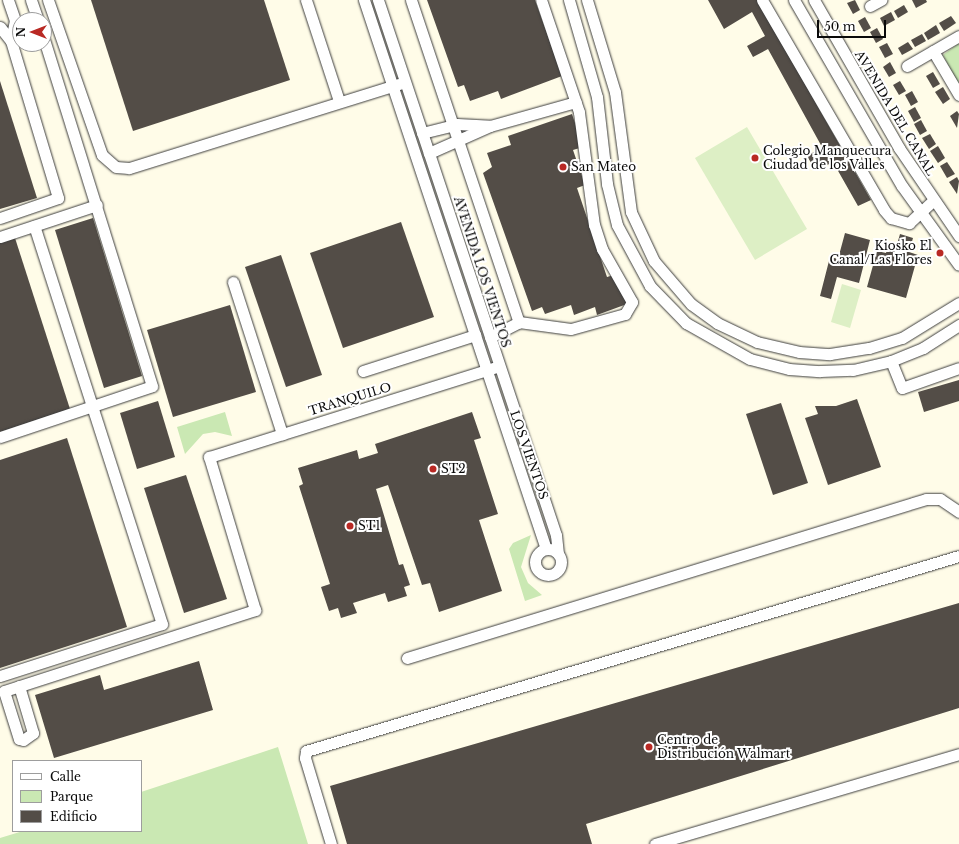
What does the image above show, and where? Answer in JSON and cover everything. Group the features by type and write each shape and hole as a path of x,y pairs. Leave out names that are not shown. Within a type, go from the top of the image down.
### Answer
{"street":[{"path":"8,0 12,12"},
{"path":"31,0 35,12"},
{"path":"48,0 102,155 116,167 129,168 405,82"},
{"path":"306,0 339,102"},
{"path":"364,0 486,370"},
{"name":"AVENIDA LOS VIENTOS","path":"378,0 556,535 559,568 545,575 537,569 535,560 546,549"},
{"path":"411,0 519,322"},
{"path":"490,337 519,322 571,329 625,314 632,306 632,299 605,254 594,226 586,147 576,102 541,0"},
{"path":"569,0 597,97 613,213 634,262 661,299 713,342 773,366 836,371 891,361 923,348 959,325"},
{"path":"587,0 615,92 631,212 654,261 691,304 717,323 757,342 799,352 830,354 869,348 902,338 959,303"},
{"path":"762,0 884,210 891,218 909,223 921,215 933,201"},
{"path":"794,0 884,157 921,215 959,265"},
{"name":"AVENIDA DEL CANAL","path":"814,0 933,201 959,236"},
{"path":"870,6 881,0"},
{"path":"0,218 58,198 11,41 0,26 12,21"},
{"path":"11,41 12,36"},
{"path":"907,66 959,36"},
{"path":"933,51 959,95"},
{"path":"0,437 152,386 97,205 48,52"},
{"path":"429,153 458,142 490,126 576,102"},
{"path":"422,133 452,125 490,126"},
{"path":"0,237 97,205"},
{"path":"0,676 162,624 34,226"},
{"path":"233,282 282,434"},
{"path":"363,372 475,335"},
{"path":"891,361 902,388 959,368"},
{"name":"TRANQUILO","path":"19,686 255,610 209,457 499,366"},
{"name":"LOS VIENTOS","path":"486,370 546,549"},
{"path":"408,658 926,499 940,499 959,512"},
{"path":"546,549 558,553"},
{"path":"330,844 305,758 306,750 959,556"},
{"path":"655,844 959,754"}],"green space":[{"path":"959,43 959,86 943,55"},
{"path":"747,127 807,229 755,260 695,158"},
{"path":"842,284 861,290 850,328 831,322"},
{"path":"225,412 232,436 215,432 203,434 185,454 177,427"},
{"path":"531,535 521,567 528,583 542,595 525,601 509,549 513,543"},
{"path":"278,747 308,844 0,844 0,838 20,832 142,832 142,792"}],"building":[{"path":"91,0 264,0 290,80 133,131"},
{"path":"427,0 535,0 562,76 501,99 498,91 470,101 464,85 458,87"},
{"path":"708,0 757,0 871,200 858,206 833,162 816,171 807,156 822,147 768,49 753,57 747,46 765,36 752,12 724,29"},
{"path":"855,0 860,10 853,14 847,3"},
{"path":"912,0 926,0 927,2 916,8"},
{"path":"904,5 908,12 898,18 894,11"},
{"path":"891,12 895,20 884,26 880,18"},
{"path":"951,16 956,23 944,31 939,23"},
{"path":"865,17 871,28 864,32 858,21"},
{"path":"936,25 940,33 928,40 924,33"},
{"path":"877,28 883,39 876,43 870,32"},
{"path":"922,34 926,41 915,47 911,40"},
{"path":"908,42 913,49 902,55 898,48"},
{"path":"887,43 893,54 885,58 879,47"},
{"path":"890,62 896,73 889,77 883,67"},
{"path":"933,72 940,84 933,88 926,76"},
{"path":"0,81 37,198 0,209"},
{"path":"900,81 906,91 899,95 893,85"},
{"path":"943,87 950,99 943,104 935,92"},
{"path":"912,91 918,102 911,106 905,95"},
{"path":"915,107 921,118 914,122 908,111"},
{"path":"957,111 959,114 957,128 950,116"},
{"path":"572,114 583,147 573,150 585,185 577,188 607,277 617,274 627,304 597,315 595,307 574,315 571,305 545,314 542,307 532,311 483,173 492,167 487,153 511,145 508,136"},
{"path":"921,120 927,131 920,135 914,124"},
{"path":"930,134 936,144 929,149 922,138"},
{"path":"938,146 945,158 938,163 930,151"},
{"path":"947,162 955,174 947,178 940,166"},
{"path":"957,177 959,181 957,194 949,182"},
{"path":"93,218 142,376 104,388 55,230"},
{"path":"401,222 434,317 343,348 310,253"},
{"path":"845,233 870,240 859,283 837,277 831,299 820,296 830,257 838,259"},
{"path":"900,234 913,238 909,252 918,255 906,298 867,287 877,251 886,253 888,246 896,248"},
{"path":"15,238 70,409 0,432 0,243"},
{"path":"281,255 322,375 286,387 245,267"},
{"path":"230,305 256,392 173,417 147,330"},
{"path":"959,380 959,401 924,412 918,392"},
{"path":"857,399 881,467 828,485 805,418 818,414 815,406 836,406"},
{"path":"158,401 175,457 137,469 120,413"},
{"path":"781,403 808,483 773,495 746,414"},
{"path":"472,412 481,438 474,440 498,514 479,520 502,591 439,612 430,583 422,585 388,485 376,489 399,565 403,564 410,585 404,587 407,596 388,602 385,593 353,603 357,613 341,618 338,608 329,611 321,587 330,584 299,486 303,484 298,468 357,450 359,459 378,453 375,444"},
{"path":"67,438 127,627 0,668 0,460"},
{"path":"186,475 227,599 184,613 144,488"},
{"name":"Centro de Distribución Walmart","path":"959,603 959,708 586,824 592,844 347,844 330,786"},
{"path":"199,661 213,710 54,758 35,695 100,675 104,690"}],"place":[{"name":"Colegio Manquecura Ciudad de los Valles","path":"755,158"},
{"name":"San Mateo","path":"563,167"},
{"name":"Kiosko El Canal/Las Flores","path":"940,253"},
{"name":"ST2","path":"433,469"},
{"name":"ST1","path":"350,526"},
{"name":"Centro de Distribución Walmart","path":"649,747"}]}
